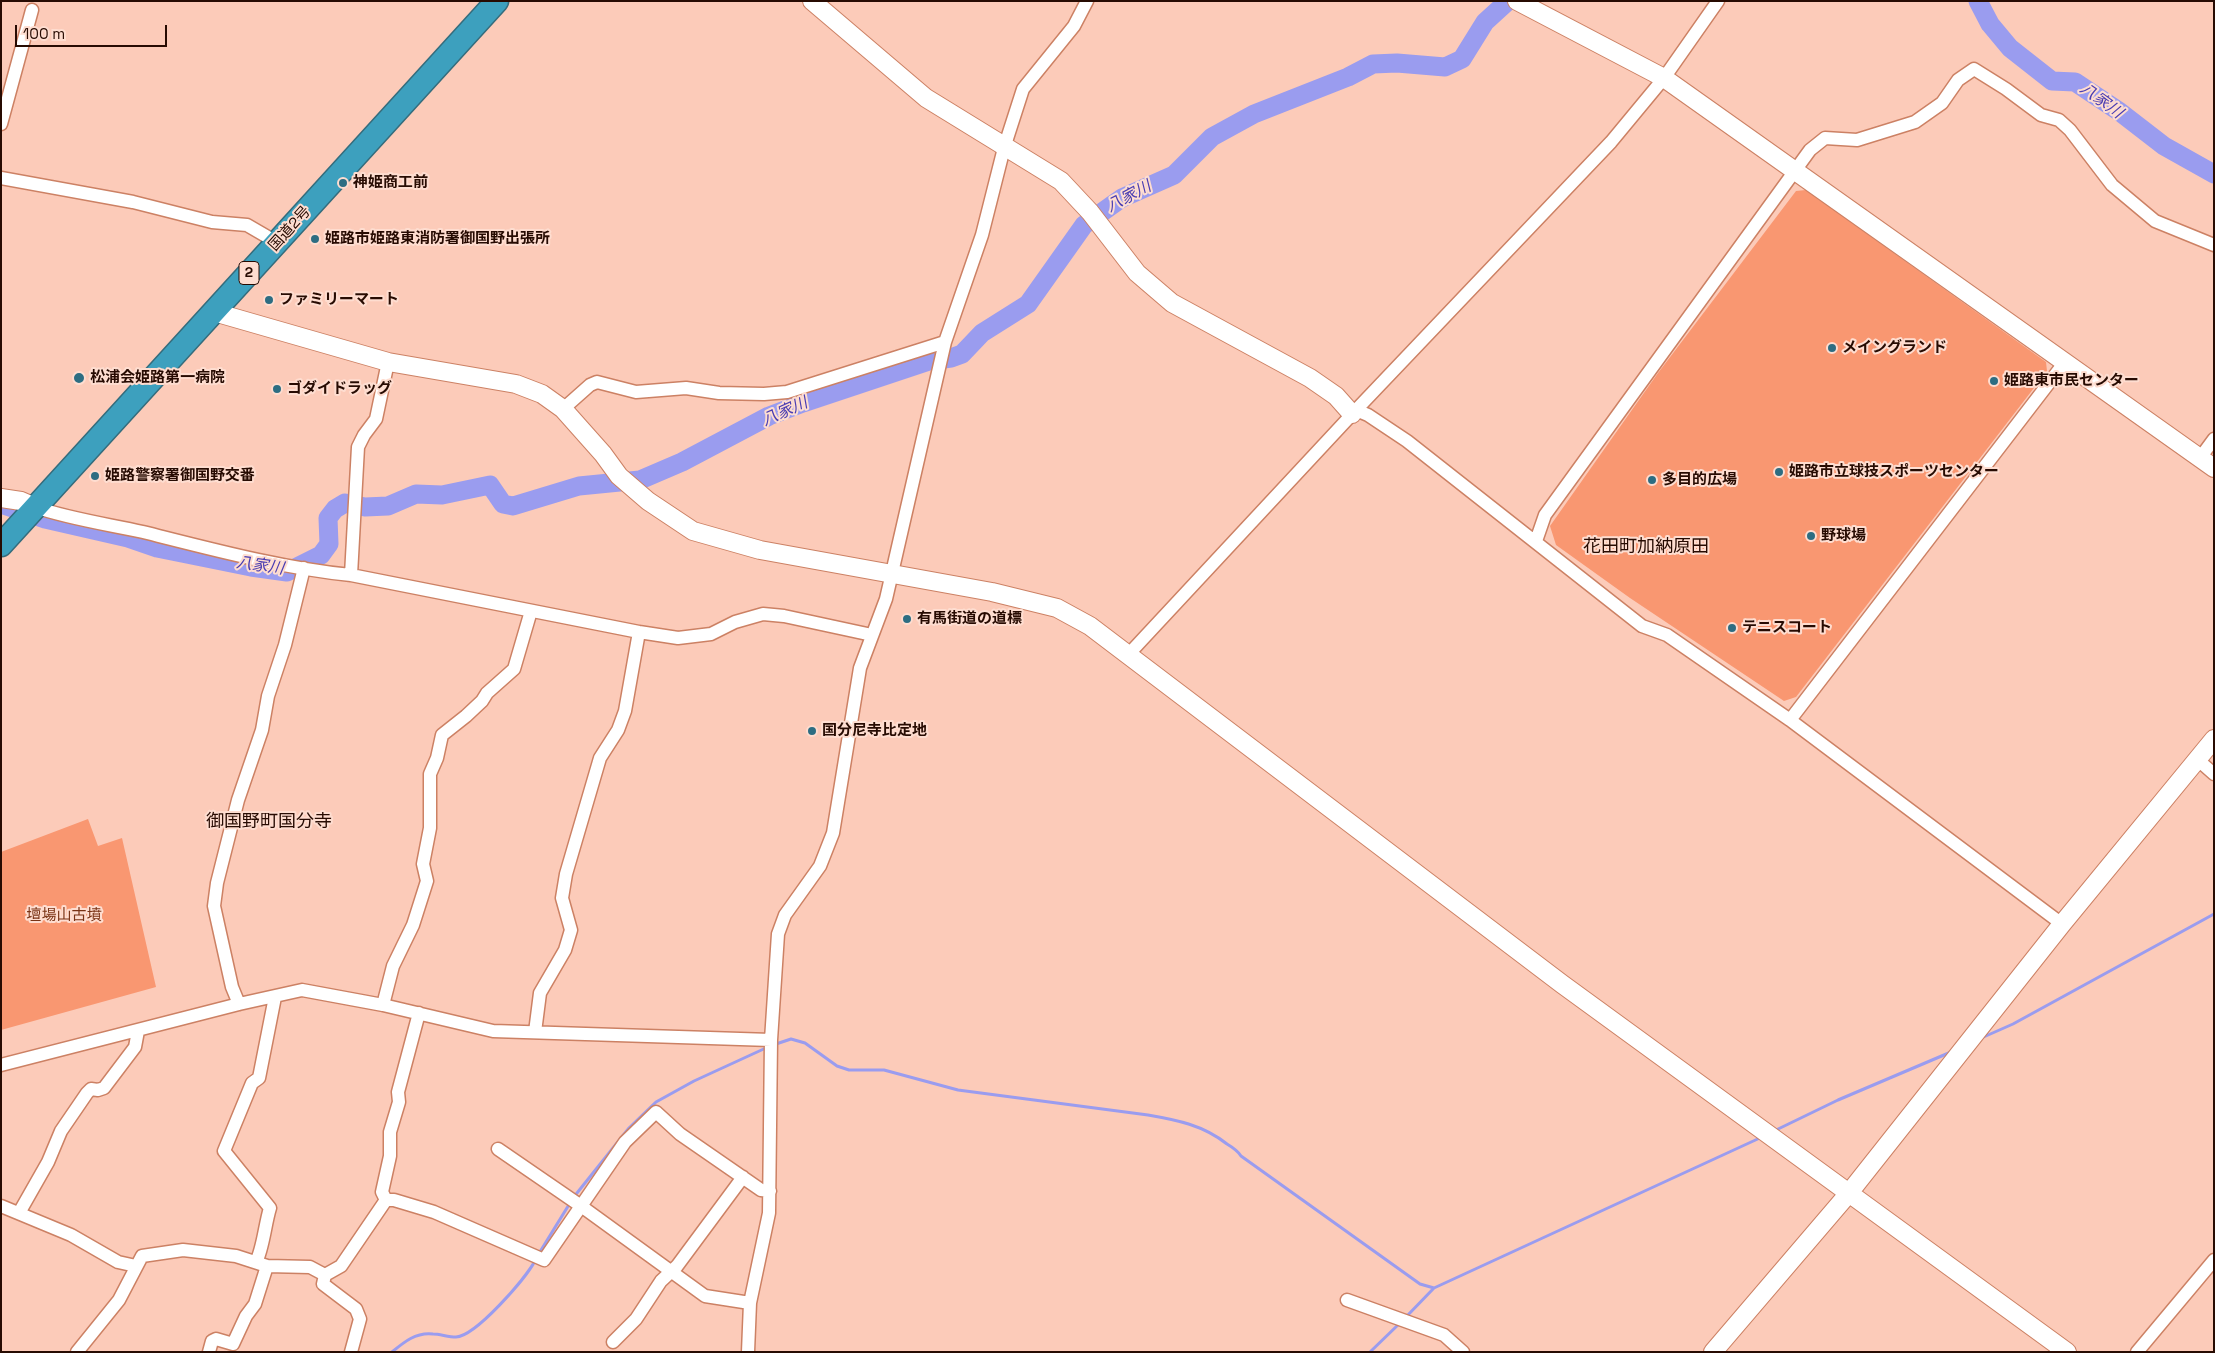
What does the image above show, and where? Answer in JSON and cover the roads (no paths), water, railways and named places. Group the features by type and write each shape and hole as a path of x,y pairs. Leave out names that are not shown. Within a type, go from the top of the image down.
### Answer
{"highway":[{"name":"国道2号","path":"1,545 497,1"}],"street":[{"path":"812,1 926,98 1004,148 1061,181 1090,212 1137,273 1172,303 1310,378 1336,396 1354,412 1368,415 1408,441 1642,626 1667,635 1790,720 2062,924"},
{"path":"748,1352 750,1303 769,1213 771,1040 778,934 785,915 820,866 833,833 860,668 893,575 945,342 982,235 1004,148 1023,89 1074,26 1087,1"},
{"path":"1518,1 1664,78 2207,463 2214,439"},
{"path":"1127,656 1354,412 1611,142 1664,78 1718,1"},
{"path":"1,124 32,10"},
{"path":"1536,542 1545,515 1810,150 1825,138 1857,140 1915,122 1942,103 1958,80 1974,69 2006,89 2041,115 2059,120 2070,130 2112,185 2155,221 2214,245"},
{"path":"1,178 133,202 212,222 247,225 278,242"},
{"path":"214,312 388,362 516,384 542,394 563,409 603,454 619,476 648,501 693,531 760,550 992,592 1057,608 1090,626 1127,656 1562,984 2067,1352"},
{"path":"563,409 590,385 597,382 636,392 686,388 720,393 764,394 787,392 945,342"},
{"path":"351,575 358,447 376,419 388,362"},
{"path":"1790,720 2065,362"},
{"path":"1,498 21,501 57,515 96,521 242,556 322,572 351,575 639,632 678,638 711,634 735,622 763,614 784,616 872,635"},
{"path":"240,1004 232,987 214,906 217,883 238,800 262,730 268,696 284,645 304,568"},
{"path":"383,1005 393,966 413,925 427,881 423,864 430,828 430,774 437,758 442,735 466,716 482,701 487,692 514,669 531,612"},
{"path":"535,1032 540,993 565,950 571,930 562,898 566,874 600,758 618,730 625,711 639,632"},
{"path":"1713,1352 1849,1193 2062,924 2214,739"},
{"path":"2197,759 2214,774"},
{"path":"1,1065 302,990 383,1005 493,1030 771,1040"},
{"path":"209,1352 212,1341 216,1339 232,1344 246,1316 255,1304 262,1264 260,1254 263,1231 270,1208 224,1151 252,1082 258,1078 275,997"},
{"path":"386,1200 382,1192 390,1156 390,1132 399,1102 398,1092 419,1013"},
{"path":"19,1213 48,1162 61,1131 87,1093 91,1089 104,1088 136,1047 138,1031"},
{"path":"386,1200 394,1200 434,1212 544,1260 625,1142 656,1112 680,1134 761,1190 770,1192"},
{"path":"498,1149 581,1206 705,1296 750,1303"},
{"path":"614,1342 636,1319 742,1177"},
{"path":"351,1352 360,1319 356,1309 323,1284 325,1275 341,1266 386,1200"},
{"path":"1,1206 71,1235 118,1262 136,1266"},
{"path":"77,1352 119,1300 142,1256 183,1250 236,1256 262,1264 310,1267 325,1275"},
{"path":"2137,1352 2214,1260"},
{"path":"1347,1300 1444,1335 1463,1352"}],"waterway":[{"name":"八家川","path":"1,504 45,519 128,538 157,548 251,567 287,572 321,555 329,544 328,518 335,509 345,503 365,507 388,506 416,494 442,495 490,485 503,504 513,506 579,486 640,480 682,462 769,416 929,361 951,358 962,354 982,333 1028,304 1084,225 1122,198 1174,175 1212,137 1254,114 1348,77 1373,64 1397,63 1445,67 1462,59 1485,22 1508,1"},
{"name":"八家川","path":"1978,1 1990,24 2010,48 2052,81 2075,82 2120,112 2164,146 2214,174"},
{"path":"1979,1039 2013,1024 2214,914"},
{"path":"773,1045 791,1039 805,1043 837,1066 849,1070 884,1070 958,1090 1148,1115 1179,1121 1199,1128 1209,1132 1233,1148 1241,1156 1420,1284 1434,1288"},
{"path":"573,1198 629,1128 656,1102 694,1081 768,1047"},
{"path":"1774,1131 1838,1100 1951,1052"},
{"path":"1405,1318 1434,1288 1762,1137"},
{"path":"538,1255 570,1203"},
{"path":"392,1352 416,1336 436,1334 456,1337 465,1334 499,1305 535,1261"},
{"path":"1370,1352 1400,1323"}],"place":[{"name":"神姫商工前","path":"343,183"},
{"name":"姫路市姫路東消防署御国野出張所","path":"315,239"},
{"name":"ファミリーマート","path":"269,300"},
{"name":"メイングランド","path":"1832,348"},
{"name":"松浦会姫路第一病院","path":"79,378"},
{"name":"姫路東市民センター","path":"1994,381"},
{"name":"ゴダイドラッグ","path":"277,389"},
{"name":"姫路市立球技スポーツセンター","path":"1779,472"},
{"name":"姫路警察署御国野交番","path":"95,476"},
{"name":"多目的広場","path":"1652,480"},
{"name":"野球場","path":"1811,536"},
{"name":"有馬街道の道標","path":"907,619"},
{"name":"テニスコート","path":"1732,628"},
{"name":"国分尼寺比定地","path":"812,731"}],"district":[{"name":"花田町加納原田","path":"1646,547"},
{"name":"御国野町国分寺","path":"269,822"}],"park label":[{"name":"壇場山古墳","path":"64,916"}]}
